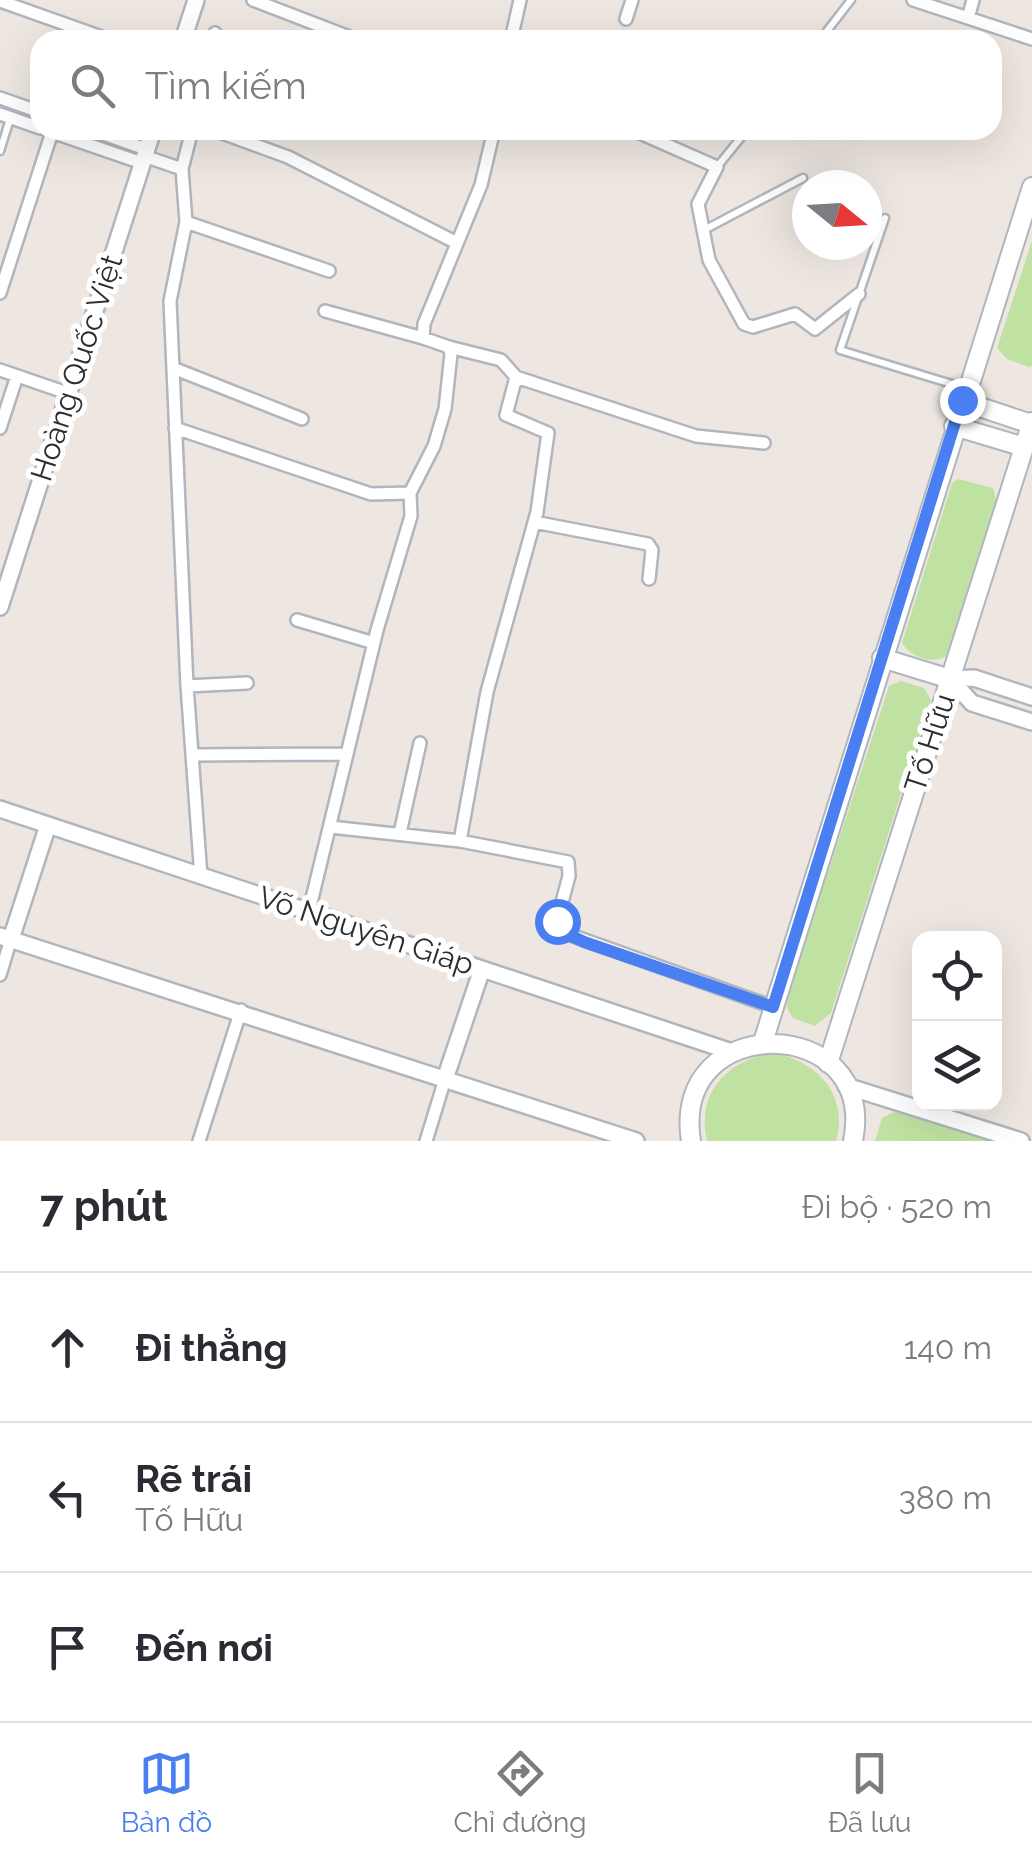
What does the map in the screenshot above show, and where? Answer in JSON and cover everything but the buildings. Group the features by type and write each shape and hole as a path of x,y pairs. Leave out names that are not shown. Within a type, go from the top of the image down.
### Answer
{"main road":[{"path":"763,1042 1032,187"},
{"path":"964,394 1032,423"},
{"name":"Tố Hữu","path":"828,1063 1028,448 1032,423"},
{"path":"954,426 1028,448"},
{"path":"882,658 950,679"},
{"path":"692,1141 690,1115 700,1086 732,1052 763,1042 805,1048 828,1063 846,1086 855,1118 853,1141"}],"street":[{"path":"187,30 196,0"},
{"path":"253,0 331,30"},
{"path":"513,30 520,0"},
{"path":"626,20 632,0"},
{"path":"913,0 1032,39"},
{"path":"968,18 973,0"},
{"path":"0,1 82,30"},
{"path":"0,98 30,108"},
{"path":"5,116 30,125"},
{"path":"0,293 43,140"},
{"path":"84,140 182,168"},
{"path":"112,140 144,156"},
{"name":"Hoàng Quốc Việt","path":"0,606 150,140"},
{"path":"189,140 182,168 186,222 170,301 186,686 201,877"},
{"path":"241,140 288,157 457,243"},
{"path":"424,338 428,314 482,185 492,140"},
{"path":"656,140 717,166 698,204 703,230 719,286 748,327 795,314 815,330 860,294"},
{"path":"186,222 329,271"},
{"path":"325,311 501,360 516,377 696,436 764,443"},
{"path":"309,911 374,643 411,516 410,492 434,446 445,408 449,347"},
{"path":"172,368 302,420"},
{"path":"0,370 70,394"},
{"path":"0,428 17,376"},
{"path":"460,841 487,692 534,522 548,432 506,415 516,377"},
{"path":"174,428 371,494 410,492"},
{"path":"534,522 648,544 652,550 649,579"},
{"path":"297,620 374,643"},
{"path":"974,678 1031,696 1027,720 972,703 950,679 974,678"},
{"path":"186,686 246,683"},
{"path":"400,833 420,744"},
{"path":"192,755 347,754"},
{"name":"Võ Nguyên Giáp","path":"0,809 732,1052"},
{"path":"0,974 6,938 48,825"},
{"path":"330,827 460,841 568,862 557,921 565,933 773,1007"},
{"path":"6,938 241,1010 636,1141"},
{"path":"426,1141 482,969"},
{"path":"198,1141 241,1010"},
{"path":"846,1086 1021,1141"}],"lane":[{"path":"828,30 851,0"},
{"path":"0,150 5,116"},
{"path":"717,166 739,140"},
{"path":"703,230 792,184"},
{"path":"886,218 840,350 964,394"}],"green space":[{"path":"1032,241 1029,367 1007,359 997,348"},
{"path":"958,479 993,488 996,500 946,656 928,660 910,652 902,643 952,483"},
{"path":"901,681 924,688 931,700 831,1013 815,1026 793,1018 787,1008 788,995 889,686"},
{"path":"773,1053 803,1064 826,1082 838,1109 836,1141 707,1141 706,1108 719,1082 742,1063"},
{"path":"902,1108 1005,1141 875,1141 882,1118"}],"route":[{"path":"557,921 565,933 584,942 773,1007 962,400"}]}
